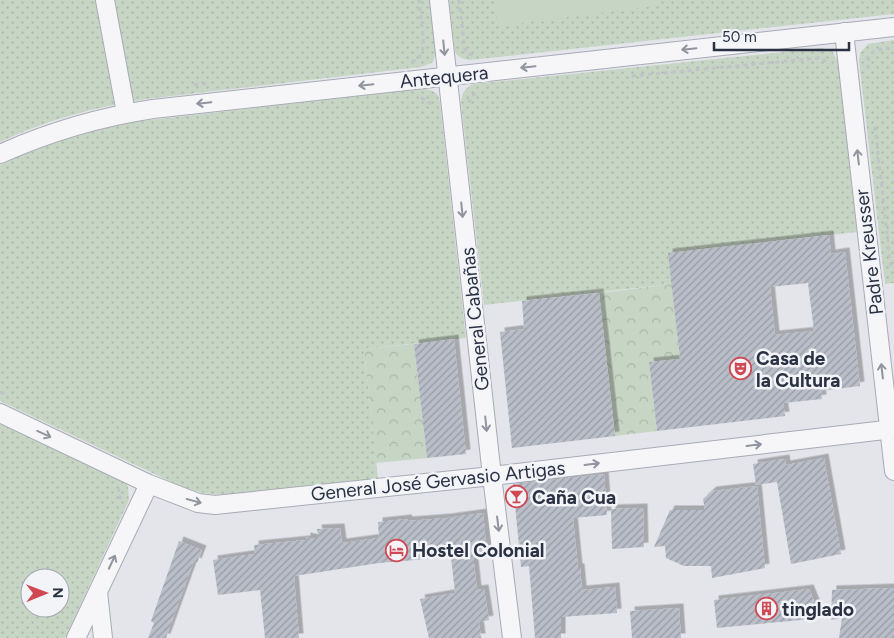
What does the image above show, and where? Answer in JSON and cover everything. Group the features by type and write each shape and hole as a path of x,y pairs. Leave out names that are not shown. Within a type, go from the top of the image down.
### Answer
{"street":[{"path":"105,0 126,113"},
{"name":"General Cabañas","path":"439,0 512,638"},
{"name":"Antequera","path":"0,154 52,132 126,113 894,26"},
{"name":"Padre Kreusser","path":"844,32 892,429 894,471"},
{"name":"General José Gervasio Artigas","path":"0,413 149,484 198,503 215,505 492,476 892,429"},
{"path":"76,638 149,484"},
{"path":"98,592 103,638"}],"path":[{"path":"459,0 464,42"},
{"path":"868,76 868,59 871,53 876,50 894,48"},
{"path":"630,76 819,58 829,63 832,69"},
{"path":"469,108 470,100 475,92 482,90"},
{"path":"416,98 428,101 435,111"},
{"path":"874,124 891,268"},
{"path":"0,392 9,396"},
{"path":"117,486 120,493 118,507"}],"green space":[{"path":"0,0 430,0 436,50 432,63 421,67 127,102 53,121 0,142"},
{"path":"449,0 894,0 894,14 470,60 461,58 455,52"},
{"path":"495,0 656,0 656,6 498,26"},
{"path":"894,40 894,283 885,284 859,61 860,53 868,44"},
{"path":"822,48 832,51 838,61 857,232 669,253 672,284 484,305 461,103 467,88 473,84"},
{"path":"420,89 433,91 438,95 440,102 466,338 364,349 378,479 236,494 202,493 182,487 0,401 0,165 65,139 133,122"},
{"path":"672,284 680,359 649,362 657,431 615,436 599,293"},
{"path":"414,344 427,458 376,463 364,349"},
{"path":"0,422 125,482 128,487 129,500 65,638 0,638"}],"building":[{"path":"829,235 831,254 845,252 860,386 821,391 822,399 783,403 785,416 657,431 649,362 680,359 668,253","holes":["808,283 814,331 775,335 770,287"]},
{"path":"599,293 615,436 512,448 500,332 524,329 522,301"},
{"path":"454,339 466,454 427,458 414,344"},
{"path":"824,458 841,554 791,564 777,482 756,485 753,464 785,459 786,465"},
{"path":"604,474 607,515 573,518 582,590 615,587 617,613 561,617 561,638 535,638 529,566 521,567 513,484"},
{"path":"757,486 765,568 712,578 711,566 684,566 666,558 665,546 654,547 670,510 705,510 703,499 712,491"},
{"path":"643,508 644,547 612,549 611,509"},
{"path":"483,513 487,554 473,555 477,590 484,589 489,620 479,622 481,638 429,638 420,599 455,593 451,557 379,563 294,576 299,638 265,638 260,590 218,595 213,560 255,554 254,545 306,540 306,537 319,540 317,529 340,528 342,543 379,538 378,522 447,518"},
{"path":"179,541 202,550 197,563 194,561 166,638 148,638 154,623 151,621"},
{"path":"894,588 894,638 839,638 842,618 831,620 832,590"},
{"name":"tinglado","path":"809,589 821,618 717,628 714,600"},
{"path":"679,608 681,638 632,638 630,611"}],"place":[{"name":"Casa de la Cultura","path":"740,369"},
{"name":"Caña Cua","path":"516,497"},
{"name":"Hostel Colonial","path":"396,550"},
{"name":"tinglado","path":"766,609"}]}
